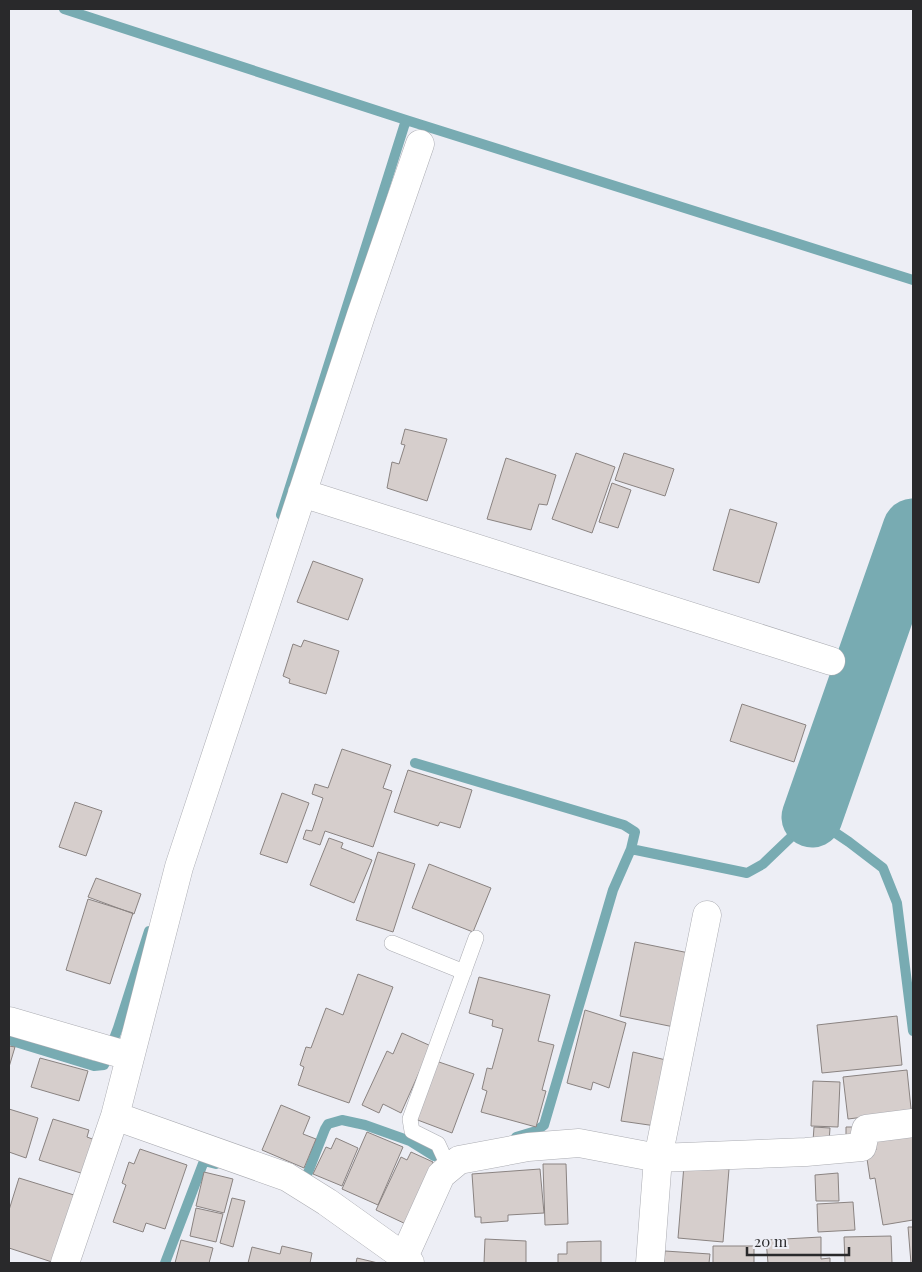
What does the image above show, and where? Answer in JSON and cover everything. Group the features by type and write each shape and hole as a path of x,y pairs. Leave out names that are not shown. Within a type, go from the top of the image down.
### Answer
{"street":[{"path":"65,1263 115,1116 126,1055 179,867 302,493 420,144"},
{"path":"302,493 831,661"},
{"path":"650,1263 658,1158 707,915"},
{"path":"9,1020 126,1055"},
{"path":"115,1116 288,1178 327,1202 407,1260 441,1175 459,1160 528,1147 579,1143 658,1158 862,1148 866,1129 913,1123"}],"lane":[{"path":"449,1168 438,1144 412,1131 410,1119 476,938"},
{"path":"392,943 464,972"}],"building":[{"path":"405,429 447,439 427,501 387,488 392,462 399,464 405,445 401,444"},
{"path":"576,453 615,467 592,533 552,519"},
{"path":"624,453 674,469 665,496 615,480"},
{"path":"506,458 556,475 547,505 539,504 531,530 487,519"},
{"path":"612,483 631,490 618,528 599,522"},
{"path":"730,509 777,523 759,583 713,570"},
{"path":"313,561 363,579 348,620 297,602"},
{"path":"304,640 339,651 326,694 289,683 290,679 283,676 293,644 301,647"},
{"path":"742,704 806,725 794,762 730,741"},
{"path":"342,749 391,765 383,788 392,791 373,847 325,831 320,845 303,839 306,830 312,831 323,798 312,794 315,784 328,788"},
{"path":"408,770 472,790 460,828 440,822 438,826 394,812"},
{"path":"282,793 309,803 287,863 260,854"},
{"path":"75,802 102,811 86,856 59,847"},
{"path":"329,838 343,843 341,848 372,860 354,903 310,885"},
{"path":"378,852 415,864 393,932 356,920"},
{"path":"429,864 491,888 473,932 412,908"},
{"path":"96,878 141,894 134,914 88,897"},
{"path":"88,899 133,913 110,984 66,970"},
{"path":"635,942 689,953 674,1027 620,1016"},
{"path":"358,974 393,987 349,1103 298,1085 304,1067 300,1065 306,1047 311,1048 326,1008 343,1015"},
{"path":"479,977 550,995 538,1041 554,1045 542,1090 546,1091 536,1127 481,1112 487,1091 482,1089 487,1068 492,1069 503,1029 492,1026 493,1020 469,1013"},
{"path":"585,1010 626,1023 609,1088 593,1082 591,1090 567,1083"},
{"path":"897,1016 902,1065 822,1073 817,1025"},
{"path":"402,1033 431,1046 401,1113 383,1104 379,1113 362,1105 387,1051 393,1054"},
{"path":"9,1046 15,1047 9,1067"},
{"path":"633,1052 670,1061 656,1126 621,1121"},
{"path":"40,1058 88,1071 79,1101 31,1087"},
{"path":"436,1061 474,1074 452,1133 415,1119"},
{"path":"907,1070 912,1118 888,1114 848,1119 843,1077"},
{"path":"813,1081 840,1082 838,1127 811,1126"},
{"path":"281,1105 310,1117 303,1134 316,1139 304,1168 262,1150"},
{"path":"9,1109 38,1118 26,1158 9,1152"},
{"path":"53,1119 89,1130 87,1137 95,1140 84,1174 39,1160"},
{"path":"814,1127 830,1128 829,1142 813,1141"},
{"path":"846,1127 857,1127 856,1139 846,1139"},
{"path":"367,1132 403,1147 378,1205 342,1189"},
{"path":"913,1136 913,1220 883,1225 875,1178 870,1179 866,1152 876,1150 873,1138"},
{"path":"336,1138 358,1148 342,1186 313,1174 326,1147 331,1149"},
{"path":"140,1149 187,1165 165,1229 146,1223 143,1232 113,1222 126,1185 122,1183 129,1162 134,1164"},
{"path":"411,1152 433,1162 408,1225 376,1210 401,1157 407,1160"},
{"path":"543,1164 566,1164 568,1224 545,1225"},
{"path":"684,1165 729,1169 723,1242 678,1238"},
{"path":"540,1169 544,1213 508,1215 508,1221 481,1223 481,1217 475,1217 472,1174"},
{"path":"204,1172 233,1179 224,1213 196,1206"},
{"path":"838,1173 839,1201 816,1201 815,1175"},
{"path":"19,1178 74,1195 52,1262 9,1248 9,1210"},
{"path":"232,1198 245,1201 233,1247 220,1243"},
{"path":"853,1202 855,1230 818,1232 817,1204"},
{"path":"196,1208 223,1214 216,1242 190,1236"},
{"path":"908,1227 913,1227 913,1263 911,1263"},
{"path":"891,1236 892,1263 845,1263 844,1237"},
{"path":"821,1237 821,1259 830,1258 830,1263 768,1263 766,1240"},
{"path":"485,1239 526,1241 526,1263 484,1263"},
{"path":"181,1240 213,1248 209,1263 175,1263"},
{"path":"601,1241 601,1263 558,1263 558,1254 567,1254 567,1242"},
{"path":"282,1246 312,1253 310,1263 248,1263 252,1247 280,1254"},
{"path":"713,1246 754,1246 754,1263 713,1263"},
{"path":"665,1251 710,1254 709,1263 664,1263"},
{"path":"357,1258 378,1263 356,1263"}],"waterway":[{"path":"64,9 406,120 913,280"},
{"path":"281,515 406,120"},
{"path":"812,817 913,529"},
{"path":"415,763 624,825 635,832 631,849 747,873 763,864 812,817 883,868 897,903 913,1031"},
{"path":"516,1137 536,1131 544,1125 613,890 631,849"},
{"path":"9,1040 94,1066 104,1065 149,931"},
{"path":"302,1184 328,1124 342,1120 365,1125 410,1141 434,1156 449,1154"},
{"path":"165,1263 204,1161 216,1164"}]}
